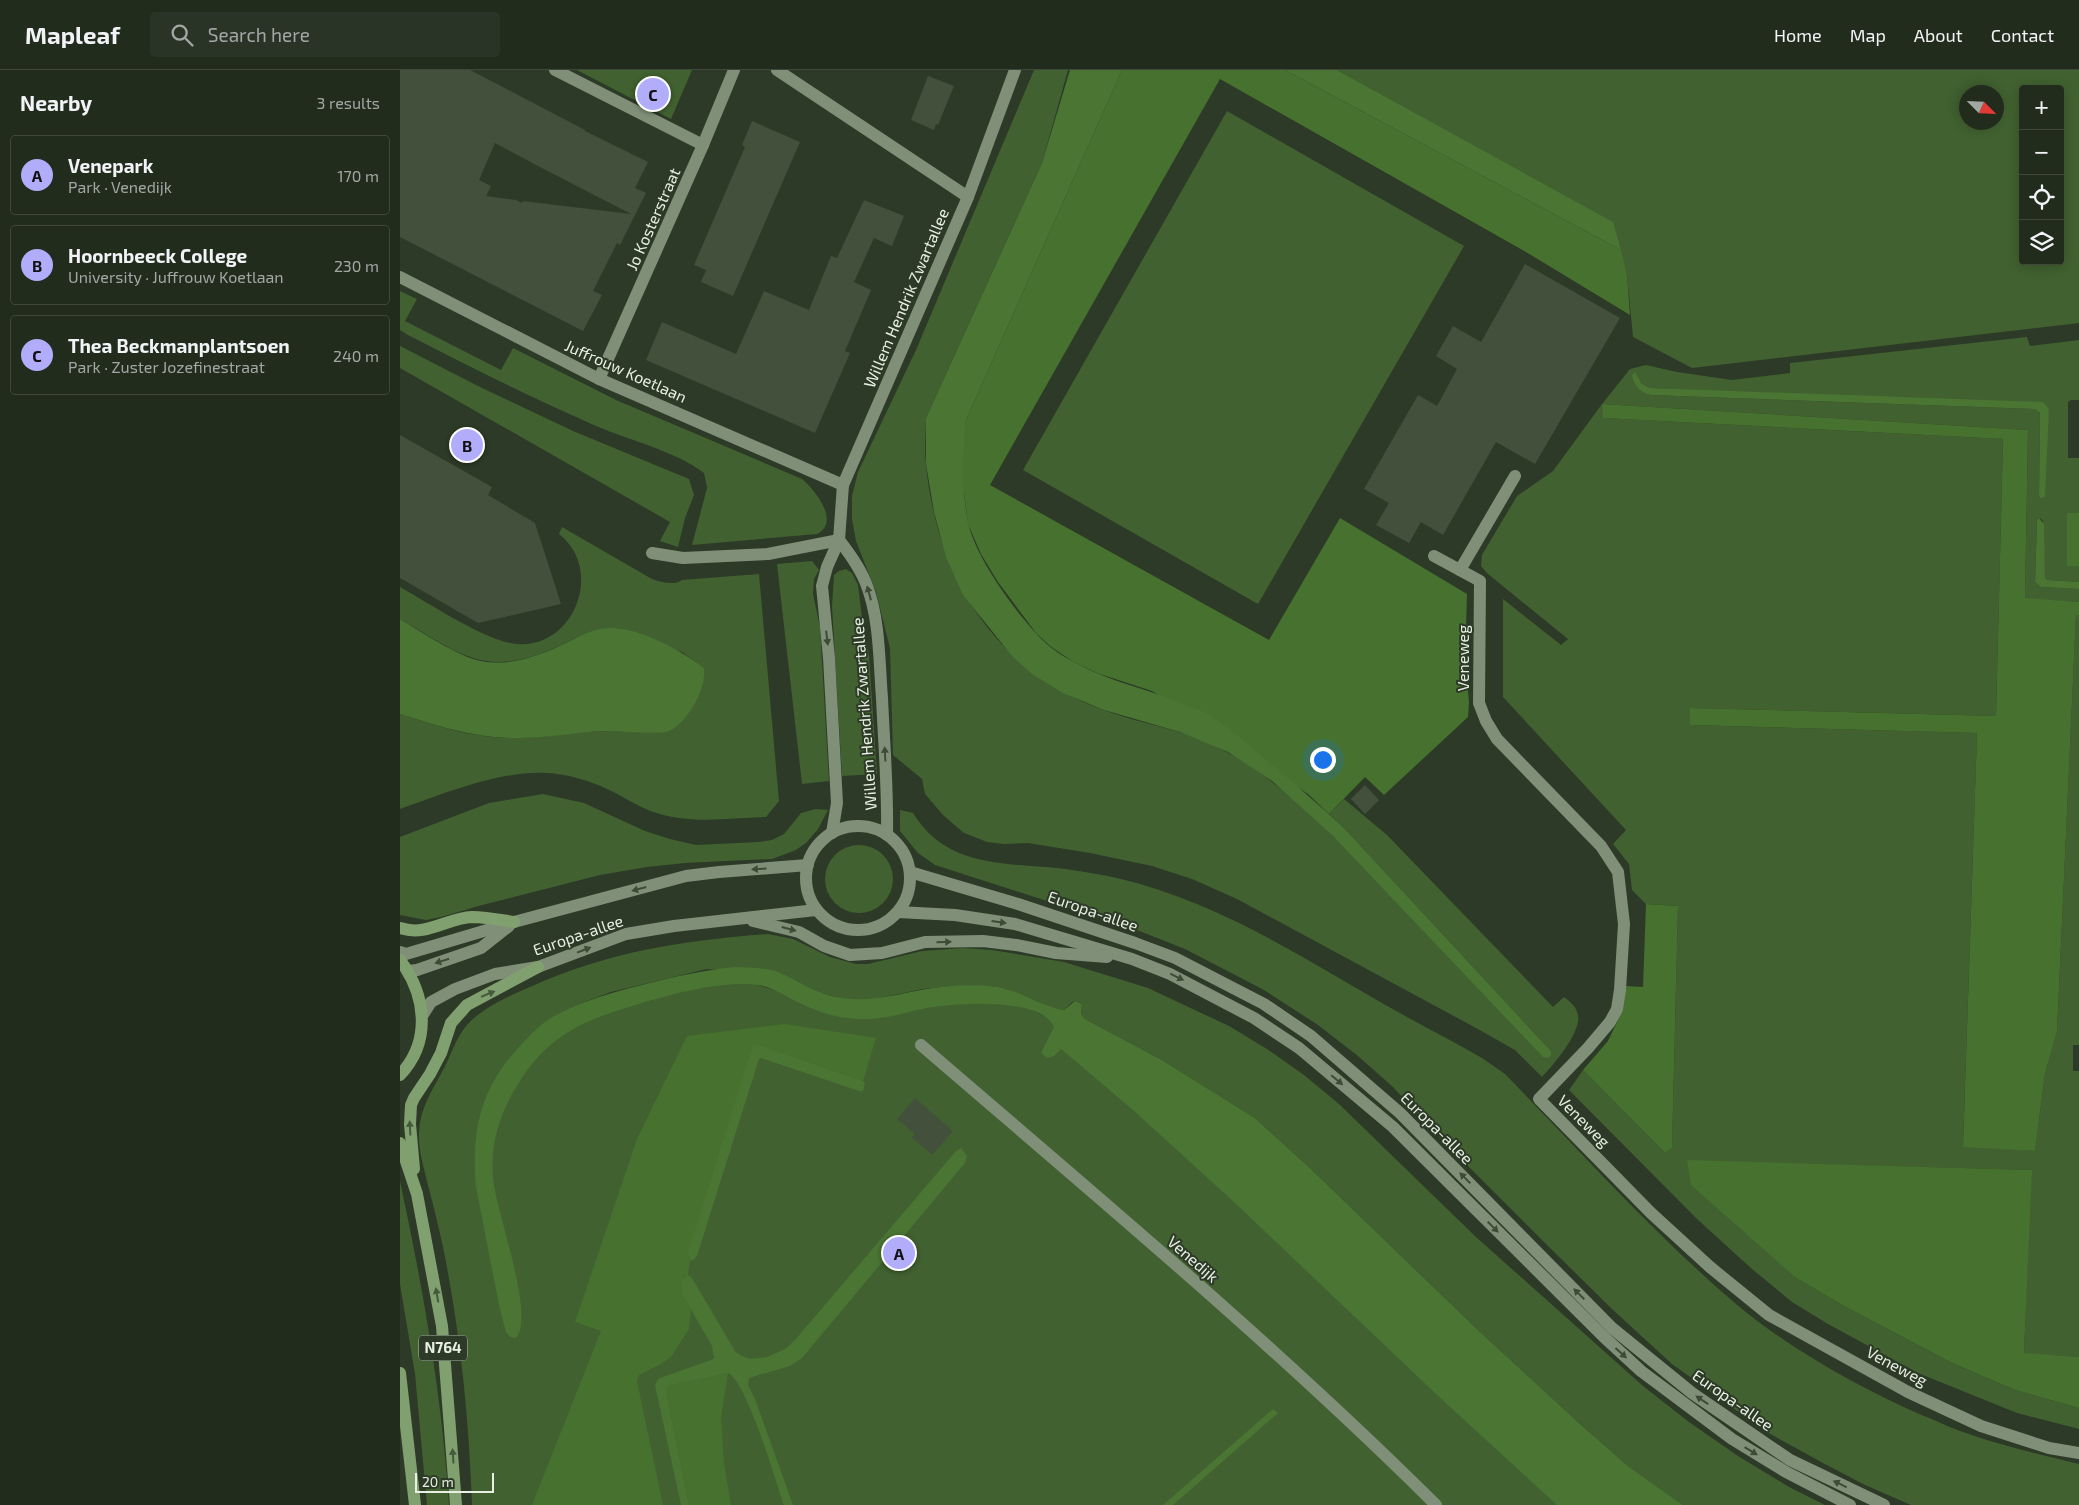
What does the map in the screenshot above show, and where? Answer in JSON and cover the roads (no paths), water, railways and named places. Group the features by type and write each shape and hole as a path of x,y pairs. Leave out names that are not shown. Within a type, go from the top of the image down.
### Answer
{"main road":[{"path":"400,928 414,931 425,930 471,917 514,922"},
{"path":"400,960 404,972 418,993 422,1016 420,1042 416,1054 400,1075"},
{"name":"N764","path":"456,1505 442,1326 417,1194 410,1124 411,1105 441,1052 451,1023 467,1005 538,967"},
{"name":"N764","path":"400,1142 417,1194"},
{"name":"N764","path":"400,1373 415,1505"}],"street":[{"path":"555,70 703,146"},
{"name":"Jo Kosterstraat","path":"599,379 703,146 734,70"},
{"path":"776,70 968,196"},
{"name":"Willem Hendrik Zwartallee","path":"832,833 837,803 829,658 822,586 827,567 839,540 843,484 968,196 1015,70"},
{"name":"Juffrouw Koetlaan","path":"400,277 599,379 843,484"},
{"path":"1460,570 1515,476"},
{"path":"652,553 683,558 768,554 839,540"},
{"name":"Willem Hendrik Zwartallee","path":"839,540 851,555 863,577 874,612 879,648 887,794 887,835"},
{"name":"Veneweg","path":"1434,556 1480,581 1479,703 1486,721 1497,739 1601,846 1618,872 1624,924 1617,1009 1610,1022 1588,1048 1539,1099 1651,1213 1710,1267 1769,1315 1908,1392 1981,1426 2049,1448 2079,1453"},
{"path":"848,827 866,827 887,835 902,851 910,872 910,885 906,899 898,912 878,926 855,931 840,928 827,921 816,910 807,888 808,865 817,847 832,833 848,827"},
{"name":"Europa-allee","path":"400,952 406,954 514,922 686,876 808,865"},
{"name":"Europa-allee","path":"910,872 1018,904 1135,943 1175,958 1264,1004 1311,1036 1400,1113 1612,1328 1692,1393 1790,1460 1884,1505"},
{"name":"Europa-allee","path":"422,1016 431,1002 455,989 495,974 538,967 626,934 674,926 816,910"},
{"name":"Europa-allee","path":"898,912 955,916 1015,924 1132,959 1210,993 1254,1018 1299,1048 1393,1127 1604,1337 1641,1371 1732,1439 1786,1472 1850,1505"},
{"path":"741,918 799,932 837,952 850,955 882,952 925,942 983,941 1056,953 1132,959"},
{"name":"Europa-allee","path":"404,972 416,970 481,948 514,922"},
{"name":"Venedijk","path":"921,1045 1219,1303 1395,1464 1436,1505"}],"place":[{"name":"Thea Beckmanplantsoen","path":"653,94"},
{"name":"Hoornbeeck College","path":"467,445"},
{"name":"Venepark","path":"899,1253"}]}
